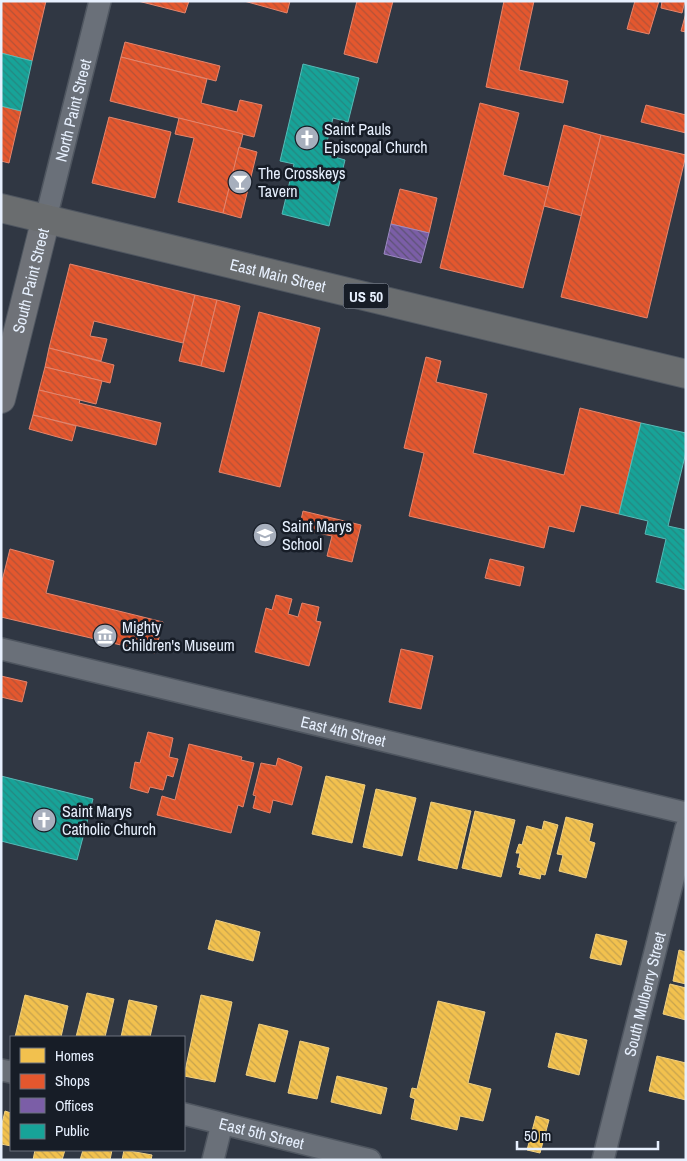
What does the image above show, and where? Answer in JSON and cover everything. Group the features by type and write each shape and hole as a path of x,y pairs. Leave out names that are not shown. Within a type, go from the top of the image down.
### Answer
{"main road":[{"name":"US 50","path":"1,208 46,218"},
{"name":"East Main Street","path":"46,218 686,374"},
{"name":"South Paint Street","path":"1,399 46,218"}],"street":[{"name":"North Paint Street","path":"46,218 100,1"},
{"name":"East 4th Street","path":"1,649 686,812"},
{"name":"South Mulberry Street","path":"603,1160 686,828"},
{"name":"East 5th Street","path":"185,1114 370,1160"},
{"path":"213,1160 222,1124"}],"building: Homes":[{"path":"326,776 365,785 352,843 312,834"},
{"path":"376,789 416,798 402,856 363,847"},
{"path":"431,802 471,811 457,869 418,860"},
{"path":"475,811 515,820 501,877 462,868"},
{"path":"566,817 593,824 589,841 595,843 586,878 559,871 563,855 557,854"},
{"path":"544,821 558,825 545,875 541,874 540,879 519,874 521,868 517,867 520,853 516,853 519,844 522,845 527,826 542,830"},
{"path":"216,920 260,932 253,961 208,949"},
{"path":"596,934 627,941 621,965 590,958"},
{"path":"679,950 686,952 686,984 673,981"},
{"path":"670,984 686,988 686,1020 663,1014"},
{"path":"87,993 114,999 105,1036 76,1036"},
{"path":"25,995 68,1006 61,1036 15,1036"},
{"path":"201,995 232,1002 215,1082 185,1076"},
{"path":"129,1000 157,1006 150,1036 121,1036"},
{"path":"438,1001 485,1012 468,1083 491,1089 483,1121 460,1116 457,1130 411,1119 415,1099 410,1097 412,1088 417,1089"},
{"path":"259,1024 288,1031 275,1082 246,1075"},
{"path":"556,1033 587,1040 579,1075 548,1067"},
{"path":"300,1041 329,1048 317,1099 288,1093"},
{"path":"657,1056 686,1063 686,1100 649,1091"},
{"path":"337,1076 387,1088 381,1114 331,1102"},
{"path":"5,1111 10,1113 10,1146 1,1144 1,1128"},
{"path":"536,1116 549,1120 540,1153 527,1150"},
{"path":"35,1151 65,1151 62,1160 33,1160"},
{"path":"83,1151 112,1151 110,1160 80,1160"},
{"path":"124,1151 152,1155 151,1160 122,1160"}],"building: Shops":[{"path":"1,1 46,1 32,61 1,53"},
{"path":"138,1 189,1 185,13"},
{"path":"244,1 290,1 287,13"},
{"path":"357,1 393,1 377,63 344,54"},
{"path":"504,1 534,1 519,70 568,81 563,103 486,87"},
{"path":"635,1 659,1 649,34 627,29"},
{"path":"662,1 685,1 682,13 661,8"},
{"path":"686,13 686,32 681,31"},
{"path":"125,42 220,66 216,81 121,57"},
{"path":"121,57 207,79 201,103 237,112 240,100 262,105 254,137 110,101"},
{"path":"480,103 519,113 503,175 549,187 523,288 440,268"},
{"path":"646,105 686,115 686,133 641,122"},
{"path":"1,106 21,111 9,163 1,161"},
{"path":"109,117 171,132 155,198 92,183"},
{"path":"179,118 243,134 223,213 178,202 194,138 175,134"},
{"path":"564,125 601,135 582,216 544,206"},
{"path":"601,135 686,155 647,318 561,297"},
{"name":"The Crosskeys Tavern","path":"239,147 257,152 241,218 223,213"},
{"path":"400,189 437,198 429,233 391,224"},
{"path":"70,264 195,295 183,343 94,321 90,336 107,339 101,361 49,348"},
{"path":"195,295 217,300 201,366 179,361"},
{"path":"217,300 240,306 224,372 201,366"},
{"path":"259,312 320,328 280,487 219,472"},
{"path":"49,348 114,365 110,383 45,367"},
{"path":"426,357 441,361 436,382 487,394 473,453 564,475 580,408 641,423 619,514 581,505 574,532 549,526 544,548 409,516 424,453 404,448"},
{"path":"45,367 102,381 96,404 39,390"},
{"path":"39,390 80,400 79,403 161,423 156,445 33,415"},
{"path":"33,415 76,426 72,441 29,429"},
{"path":"303,511 361,525 352,562 327,556 332,536 299,529"},
{"path":"10,549 54,561 46,593 163,622 155,653 1,617 1,585"},
{"path":"490,559 524,567 520,586 485,578"},
{"path":"276,595 292,599 288,614 298,617 302,603 319,607 316,621 321,622 309,666 255,652 266,608 272,610"},
{"path":"401,649 433,656 421,709 389,702"},
{"path":"1,676 27,682 22,702 1,697"},
{"path":"148,732 173,738 169,757 178,759 173,777 167,775 163,790 150,787 148,793 130,788 135,762 140,763"},
{"path":"189,744 242,757 241,760 254,763 243,807 238,805 231,833 157,815 162,796 175,800"},
{"path":"278,758 302,767 292,805 273,800 270,813 253,808 256,796 253,795 261,763 276,766"}],"building: Offices":[{"path":"391,224 429,233 421,263 384,254"}],"building: Public":[{"path":"1,53 32,61 21,111 1,106"},
{"name":"Saint Pauls Episcopal Church","path":"303,64 359,78 348,122 333,118 324,154 345,160 329,226 282,214 294,164 280,161"},
{"path":"641,423 686,433 686,452 668,526 686,530 686,590 656,582 666,539 645,534 648,521 619,514"},
{"name":"Saint Marys Catholic Church","path":"1,776 93,799 77,860 1,841"}],"place":[{"name":"Saint Pauls Episcopal Church","path":"307,138"},
{"name":"The Crosskeys Tavern","path":"240,182"},
{"name":"Saint Marys School","path":"265,535"},
{"name":"Mighty Children's Museum","path":"105,636"},
{"name":"Saint Marys Catholic Church","path":"44,820"}]}
